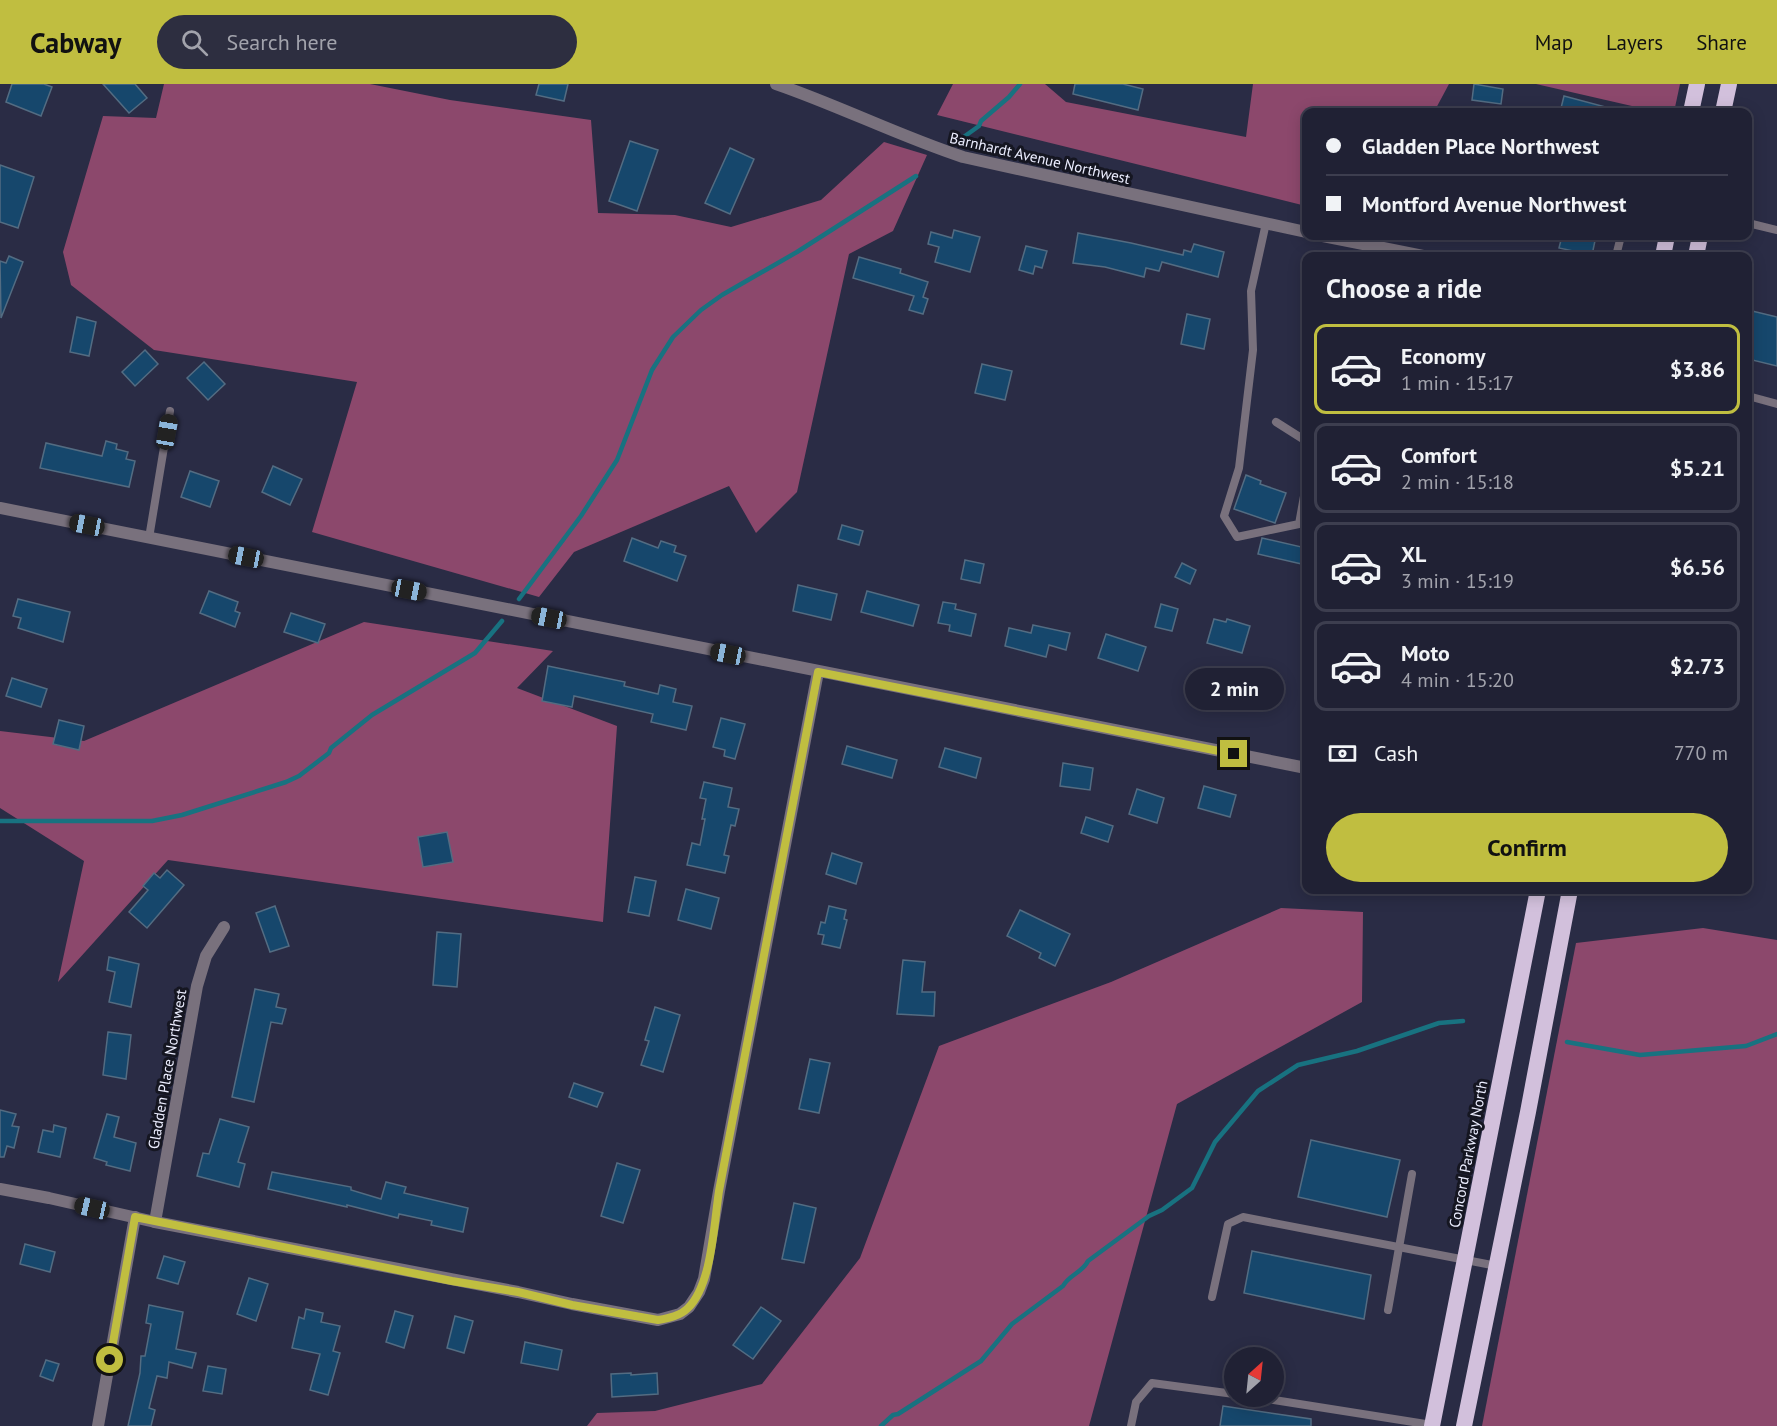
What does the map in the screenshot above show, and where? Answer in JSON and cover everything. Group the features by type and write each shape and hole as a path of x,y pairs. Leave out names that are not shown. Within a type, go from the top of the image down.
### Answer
{"highway":[{"path":"1692,108 1697,84"},
{"path":"1724,108 1729,84"},
{"name":"Concord Parkway North","path":"1432,1426 1537,894"},
{"path":"1464,1426 1569,894"}],"street":[{"name":"Barnhardt Avenue Northwest","path":"776,84 815,97 919,142 963,157 1302,231"},
{"path":"1343,240 1403,252"},
{"path":"0,508 1302,767"},
{"path":"0,1189 155,1222 658,1320 670,1318 689,1307 699,1292 709,1256 721,1179 818,672"},
{"name":"Gladden Place Northwest","path":"155,1222 197,986 207,956 224,927"},
{"path":"98,1426 135,1217"}],"lane":[{"path":"1266,223 1251,291 1252,350 1239,468 1224,516 1237,537 1302,523"},
{"path":"1752,224 1777,230"},
{"path":"1752,397 1777,404"},
{"path":"149,538 170,411"},
{"path":"1276,422 1302,438"},
{"path":"1388,1310 1412,1174"},
{"path":"1212,1297 1228,1224 1243,1217 1497,1266"},
{"path":"1131,1426 1136,1402 1152,1383 1224,1393"},
{"path":"1284,1402 1432,1426"}],"shaded area":[{"path":"164,84 370,84 450,100 591,120 598,213 675,215 731,227 821,200 884,142 927,155 893,231 849,254 797,492 756,533 729,486 574,552 539,597 312,532 357,382 154,350 71,285 63,252 103,116 156,118"},
{"path":"953,84 1045,84 1066,102 1246,137 1253,84 1449,84 1436,108 1302,108 1302,205 937,115"},
{"path":"1536,84 1680,84 1675,108 1641,108"},
{"path":"364,622 553,651 517,688 617,726 603,922 168,860 58,982 84,861 0,808 0,731 84,741"},
{"path":"1281,908 1363,912 1362,1002 1177,1104 1089,1426 587,1426 597,1413 655,1411 762,1384 860,1258 939,1046 1111,982"},
{"path":"1703,928 1777,940 1777,1426 1482,1426 1576,943"}],"building":[{"path":"12,84 44,84 52,87 41,116 6,102"},
{"path":"103,84 135,84 147,98 129,113"},
{"path":"539,84 568,84 564,101 536,95"},
{"path":"1075,84 1123,84 1143,89 1138,110 1073,94"},
{"path":"1474,84 1503,89 1501,104 1472,100"},
{"path":"1564,96 1609,108 1561,108"},
{"path":"630,141 658,150 637,211 609,201"},
{"path":"730,148 754,159 730,214 705,203"},
{"path":"0,165 34,177 18,228 0,222"},
{"path":"954,230 980,237 970,272 935,262 939,247 928,244 931,232 952,238"},
{"path":"1078,233 1183,255 1184,250 1191,252 1194,244 1224,252 1218,277 1162,262 1159,271 1146,268 1144,277 1105,267 1073,263"},
{"path":"1561,240 1595,240 1593,252 1559,248"},
{"path":"1026,246 1047,251 1042,268 1035,266 1033,274 1019,270"},
{"path":"9,256 23,262 1,318 0,261 6,263"},
{"path":"859,257 901,269 900,273 928,282 923,297 928,299 923,314 909,310 914,296 853,278"},
{"path":"1752,311 1777,317 1777,366 1752,360"},
{"path":"1187,314 1210,319 1204,349 1181,344"},
{"path":"77,317 96,322 89,356 70,352"},
{"path":"145,350 158,364 135,386 122,372"},
{"path":"204,362 225,384 208,400 187,378"},
{"path":"982,364 1012,371 1005,400 975,393"},
{"path":"106,441 117,444 116,449 128,452 126,459 135,461 129,487 40,468 46,443 102,456"},
{"path":"273,466 302,479 290,505 262,492"},
{"path":"190,471 219,481 210,507 181,497"},
{"path":"1246,475 1261,481 1260,484 1286,493 1275,523 1234,509"},
{"path":"842,525 863,531 859,545 838,539"},
{"path":"632,538 658,548 661,541 676,546 674,552 686,556 677,581 624,561"},
{"path":"1262,538 1302,547 1302,564 1258,554"},
{"path":"965,560 984,564 980,583 961,579"},
{"path":"1182,563 1196,570 1190,584 1175,577"},
{"path":"798,585 837,594 831,620 793,611"},
{"path":"209,591 238,602 235,611 240,613 235,627 200,613"},
{"path":"867,591 919,605 913,626 861,612"},
{"path":"18,599 70,612 63,642 18,628 21,618 13,616"},
{"path":"943,602 956,604 955,609 976,614 971,636 949,631 950,625 938,623"},
{"path":"1161,604 1178,609 1172,631 1155,627"},
{"path":"291,613 325,624 318,643 284,632"},
{"path":"1214,619 1226,622 1227,619 1250,626 1242,653 1207,643"},
{"path":"1033,625 1070,633 1066,650 1049,645 1046,657 1005,646 1009,628 1031,633"},
{"path":"1106,634 1146,647 1138,671 1098,658"},
{"path":"548,666 625,682 624,686 658,694 660,685 676,689 673,702 692,706 686,730 651,722 653,714 574,696 572,707 542,701"},
{"path":"12,678 47,689 41,707 6,696"},
{"path":"721,718 745,724 735,759 724,756 725,750 713,747"},
{"path":"59,720 84,726 79,750 53,744"},
{"path":"847,746 897,760 892,778 842,764"},
{"path":"945,748 981,758 976,778 939,767"},
{"path":"1063,763 1093,768 1090,790 1060,786"},
{"path":"704,782 732,788 728,807 739,809 735,826 731,825 724,855 729,856 725,873 687,865 692,843 700,845 705,819 702,819 706,799 700,798"},
{"path":"1204,786 1236,795 1230,817 1198,808"},
{"path":"1137,789 1164,798 1157,823 1129,814"},
{"path":"1086,817 1113,826 1108,842 1081,833"},
{"path":"447,832 453,862 423,867 418,837"},
{"path":"832,853 862,863 856,884 826,874"},
{"path":"167,870 184,885 147,928 129,912 148,890 143,886 154,873 160,878"},
{"path":"635,877 656,881 649,916 628,912"},
{"path":"686,889 719,898 711,929 678,920"},
{"path":"275,906 289,946 270,952 256,913"},
{"path":"829,906 846,910 844,919 847,920 840,948 822,944 824,935 818,934 821,922 825,923"},
{"path":"1020,910 1070,934 1055,966 1039,958 1041,953 1007,936"},
{"path":"437,932 461,934 457,987 433,985"},
{"path":"109,957 139,964 131,1007 109,1002 115,972 107,970"},
{"path":"903,960 925,962 922,992 935,992 934,1016 897,1014"},
{"path":"255,989 279,994 276,1007 286,1009 282,1024 271,1022 254,1102 232,1097"},
{"path":"655,1007 680,1015 663,1072 641,1065 649,1041 645,1040"},
{"path":"108,1032 131,1035 126,1079 103,1075"},
{"path":"810,1059 830,1063 819,1113 799,1109"},
{"path":"574,1083 603,1093 597,1107 569,1097"},
{"path":"0,1110 16,1114 12,1126 19,1127 14,1148 7,1146 4,1157 0,1157"},
{"path":"107,1114 119,1117 114,1137 136,1143 130,1171 106,1165 107,1162 94,1158"},
{"path":"220,1119 249,1127 238,1162 245,1164 239,1187 197,1176 203,1153 209,1154"},
{"path":"54,1125 66,1128 60,1157 38,1152 43,1130 53,1132"},
{"path":"1311,1140 1400,1160 1387,1217 1298,1197"},
{"path":"617,1163 640,1170 623,1223 601,1216"},
{"path":"272,1172 351,1187 351,1190 381,1199 386,1182 406,1187 404,1193 468,1208 463,1232 431,1225 432,1221 399,1214 398,1218 268,1189"},
{"path":"794,1203 816,1208 804,1263 782,1259"},
{"path":"25,1244 55,1252 50,1272 20,1264"},
{"path":"1252,1251 1371,1275 1364,1319 1244,1293"},
{"path":"164,1256 185,1262 178,1284 157,1278"},
{"path":"249,1278 268,1284 256,1321 237,1314"},
{"path":"149,1305 183,1312 176,1349 196,1353 192,1368 169,1362 167,1378 157,1376 149,1408 155,1410 151,1426 128,1426 140,1373 141,1356 145,1356 151,1324 146,1323"},
{"path":"761,1307 781,1321 753,1359 733,1345"},
{"path":"306,1309 323,1313 321,1322 340,1326 333,1351 340,1353 328,1395 310,1390 320,1354 292,1348 299,1317 304,1319"},
{"path":"395,1311 413,1316 404,1348 386,1342"},
{"path":"455,1316 473,1321 464,1353 447,1348"},
{"path":"525,1342 562,1350 558,1370 521,1363"},
{"path":"46,1360 59,1364 53,1381 40,1376"},
{"path":"208,1366 226,1369 222,1394 203,1391"},
{"path":"631,1373 631,1375 657,1373 658,1394 612,1397 611,1374"},
{"path":"1223,1406 1311,1419 1311,1426 1220,1426"}],"waterway":[{"path":"958,141 979,126 981,121 1009,97 1020,84"},
{"path":"519,599 581,516 617,460 652,370 673,337 701,310 722,295 797,252 916,176"},
{"path":"0,821 152,821 182,815 286,782 299,776 329,753 331,748 372,715 475,653 502,621"},
{"path":"881,1426 893,1415 981,1361 1012,1324 1063,1286 1088,1261 1192,1188 1215,1142 1258,1091 1298,1065 1357,1051 1439,1023 1463,1021"},
{"path":"1567,1042 1640,1055 1746,1046 1777,1034"}],"route":[{"path":"110,1360 135,1217 452,1281 518,1292 572,1305 658,1320 680,1314 689,1307 699,1292 709,1256 719,1191 818,672 1234,754"}]}
